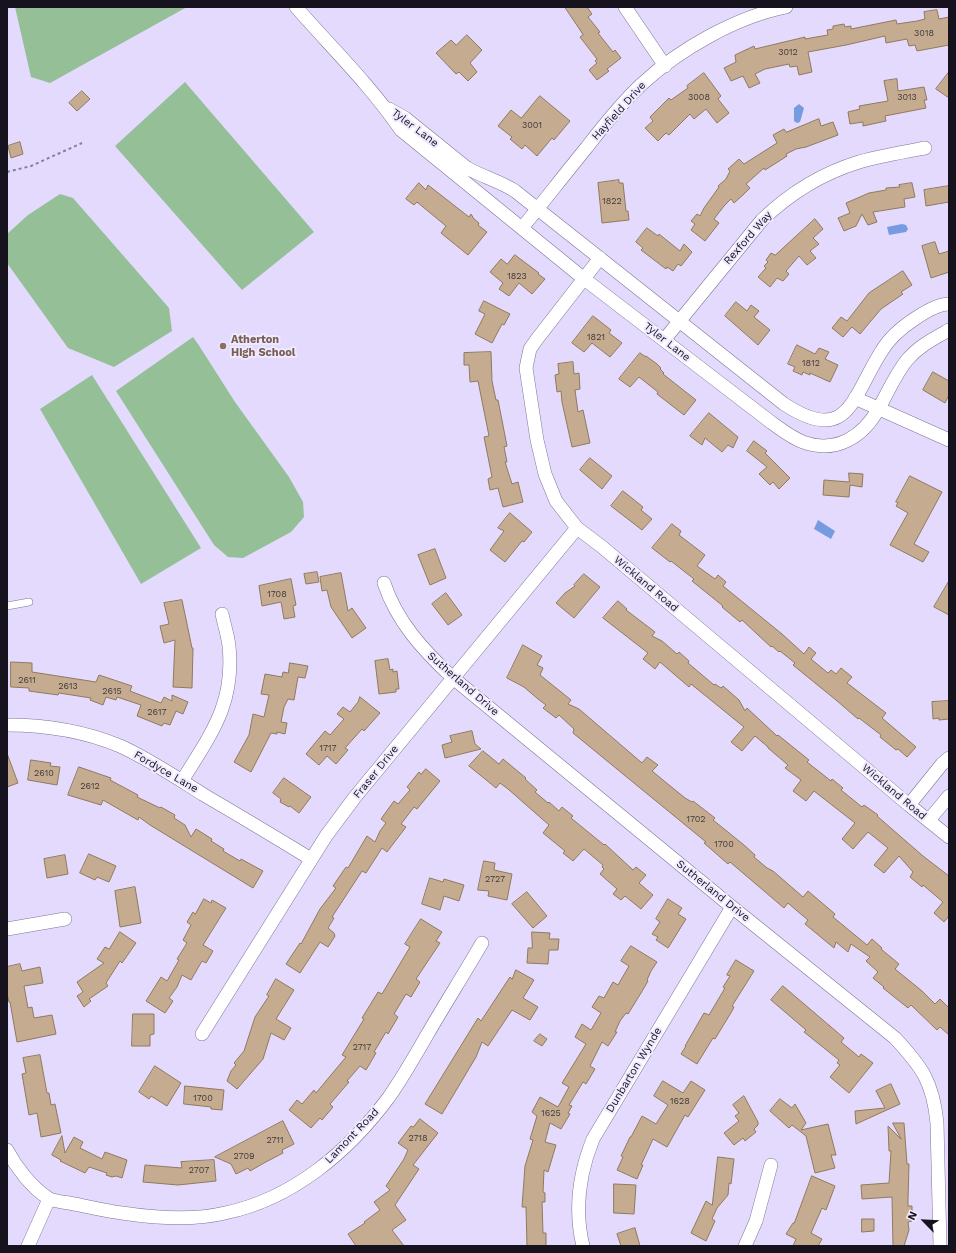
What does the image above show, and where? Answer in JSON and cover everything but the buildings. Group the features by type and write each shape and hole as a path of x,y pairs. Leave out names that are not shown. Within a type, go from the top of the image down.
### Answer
{"street":[{"name":"Tyler Lane","path":"296,7 384,106 401,130 427,143 476,173 504,183 784,404 795,411 826,421 836,418 844,413 855,398 881,351 894,335 922,314 949,304"},
{"path":"625,7 665,66"},
{"name":"Hayfield Drive","path":"522,228 604,125 643,83 694,45 720,30 752,16 786,7"},
{"name":"Tyler Lane","path":"427,143 522,228 584,278 788,435 812,445 833,446 843,443 856,435 869,423 879,409 888,389 906,361 924,343 949,330"},
{"name":"Rexford Way","path":"664,340 762,220 777,205 804,188 844,167 876,158 925,148"},
{"name":"Wickland Road","path":"600,258 536,339 530,349 526,368 537,440 545,474 556,502 577,528 601,546 949,837"},
{"path":"855,398 949,440"},
{"name":"Fraser Drive","path":"202,1034 311,859 354,797 577,528"},
{"name":"Sutherland Drive","path":"384,583 389,599 410,632 430,656 453,678 732,907 895,1038 914,1059 922,1071 932,1092 936,1117 940,1246"},
{"path":"182,781 215,727 227,693 230,675 229,646 222,614"},
{"name":"Fordyce Lane","path":"7,725 54,728 84,734 105,741 138,756 182,781 311,859"},
{"path":"910,805 942,764 949,758"},
{"path":"929,820 949,796"},
{"name":"Dunbarton Wynde","path":"583,1246 579,1221 579,1186 587,1154 593,1139 732,907"},
{"path":"7,929 65,919"},
{"name":"Lamont Road","path":"49,1199 142,1216 185,1218 224,1214 241,1210 257,1204 291,1187 321,1167 344,1148 389,1096 408,1068 482,943"},
{"path":"7,1150 27,1179 49,1199 28,1246"},
{"path":"745,1246 756,1221 771,1165"}],"lane":[{"path":"7,606 30,602"}],"path":[{"path":"7,172 31,166 82,143"}],"green space":[{"path":"15,7 187,7 50,83 31,77"},
{"path":"185,82 314,232 242,290 115,146"},
{"path":"60,194 73,198 169,308 172,331 114,367 68,348 7,263 7,234 28,215"},
{"path":"193,337 235,402 289,477 303,502 304,517 291,532 243,558 228,557 214,545 116,391"},
{"path":"92,375 201,548 141,584 40,409"}],"water":[{"path":"799,104 804,108 800,122 797,123 794,121 794,108"},
{"path":"902,224 906,225 908,229 906,232 889,235 887,227"},
{"path":"818,520 835,531 831,539 814,529"}],"place":[{"name":"Atherton High School","path":"223,346"}]}
